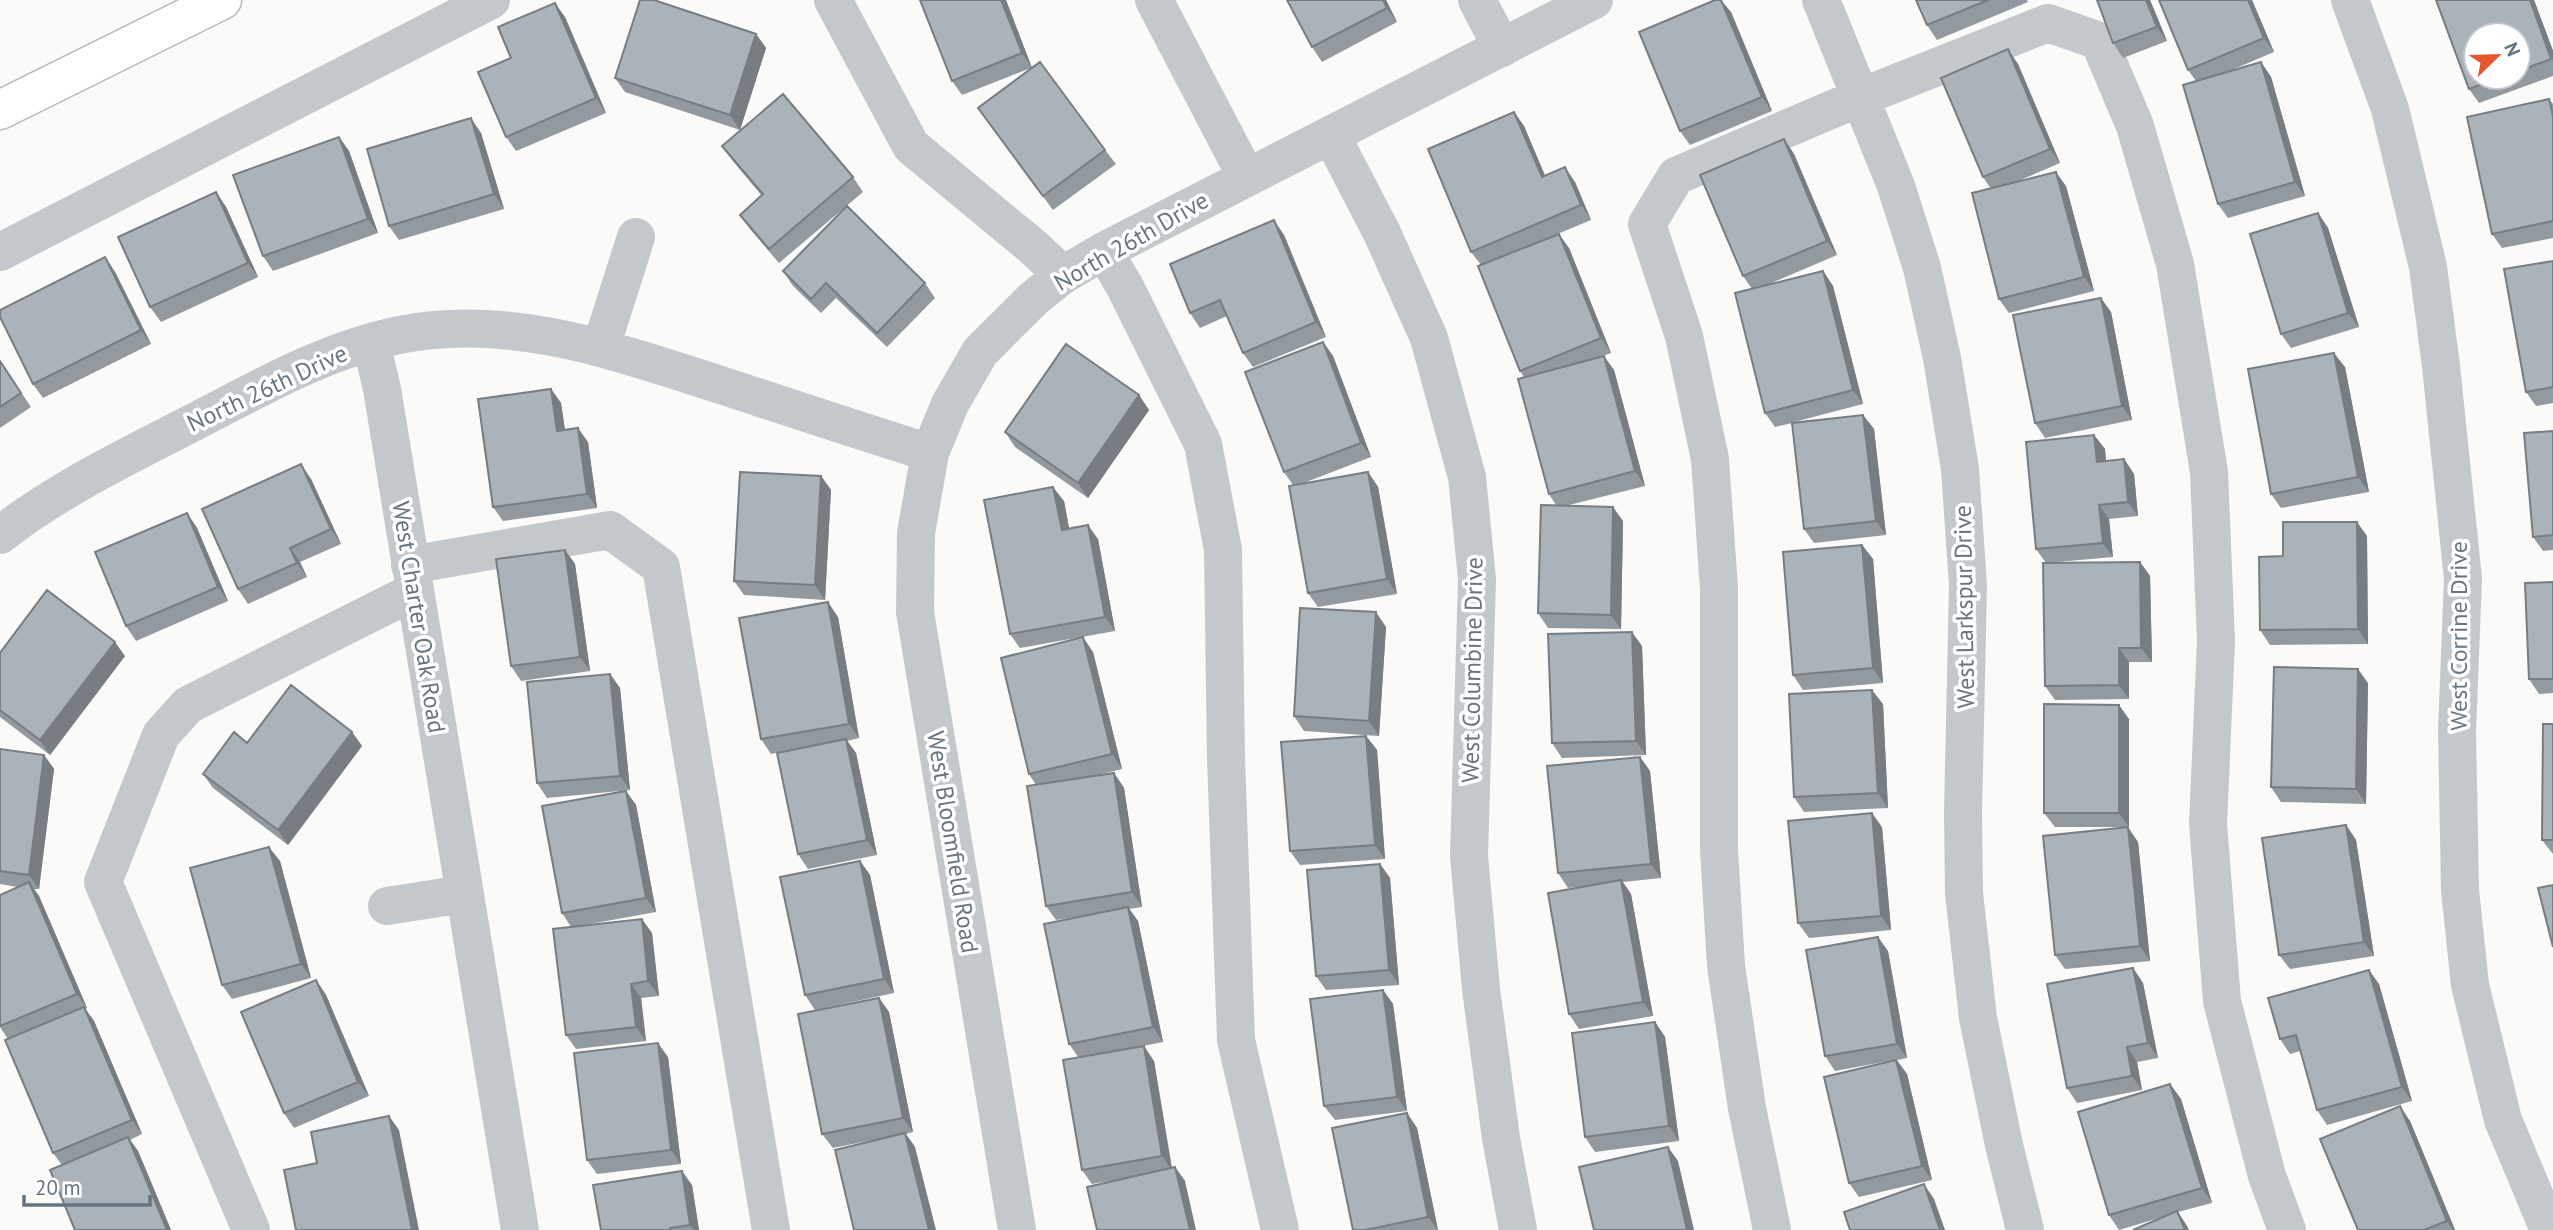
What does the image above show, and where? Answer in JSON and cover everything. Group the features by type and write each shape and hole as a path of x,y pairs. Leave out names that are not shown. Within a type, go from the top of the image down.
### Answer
{"main road":[{"path":"0,110 222,0"}],"street":[{"path":"0,252 491,0"},
{"path":"833,0 911,146 1063,275"},
{"path":"1154,0 1246,176"},
{"path":"1477,0 1502,48"},
{"name":"North 26th Drive","path":"0,535 78,482 289,373 334,353 371,341 402,334 464,328 523,332 601,347 930,453 950,404 980,352 1033,299 1063,275 1246,176 1594,0"},
{"name":"West Larkspur Drive","path":"1821,0 1896,186 1922,268 1942,358 1960,469 1968,585 1964,893 1978,1018 2025,1230"},
{"name":"West Corrine Drive","path":"2350,0 2390,109 2428,267 2441,366 2463,579 2457,745 2460,890 2470,985 2503,1120 2550,1230"},
{"path":"1772,1230 1746,1108 1726,966 1719,850 1719,590 1710,459 1684,336 1647,224 1676,176 1861,97 2048,23 2099,41 2135,126 2175,264 2209,472 2216,641 2208,824 2222,1001 2267,1176 2287,1230"},
{"name":"West Columbine Drive","path":"1331,135 1382,233 1429,338 1467,477 1477,579 1469,856 1483,1002 1501,1138 1518,1230"},
{"path":"601,347 636,237"},
{"path":"1104,251 1203,444 1223,550 1226,758 1236,1040 1280,1230"},
{"name":"West Charter Oak Road","path":"371,341 382,389 520,1230"},
{"name":"West Bloomfield Road","path":"930,453 916,533 915,612 1017,1230"},
{"path":"251,1230 103,882 161,735 188,705 412,578 610,530 661,567 771,1230"},
{"path":"387,906 464,894"}],"building":[{"path":"640,0 654,0 756,34 730,115 615,78"},
{"path":"920,0 1001,0 1022,53 952,81"},
{"path":"1287,0 1383,0 1387,8 1312,47"},
{"path":"1715,0 1721,0 1762,97 1680,131 1639,32"},
{"path":"1916,0 1988,0 1927,25"},
{"path":"2097,0 2146,0 2157,27 2113,43"},
{"path":"2159,0 2248,0 2264,38 2188,70"},
{"path":"2436,0 2530,0 2551,59 2532,66 2532,21 2462,21 2462,70"},
{"path":"555,3 596,98 506,137 478,72 511,58 498,27"},
{"path":"2008,49 2050,149 1983,177 1941,78"},
{"path":"1040,62 1105,150 1043,196 978,108"},
{"path":"2261,62 2295,182 2218,204 2183,85"},
{"path":"783,94 853,177 769,249 740,215 763,194 722,146"},
{"path":"2549,99 2553,116 2553,221 2492,234 2467,117"},
{"path":"1514,112 1542,177 1565,167 1581,205 1471,252 1428,149"},
{"path":"471,118 494,194 389,226 367,149"},
{"path":"339,137 368,219 263,256 233,175"},
{"path":"1784,139 1827,241 1743,276 1700,175"},
{"path":"2056,172 2084,277 1999,299 1972,193"},
{"path":"216,192 248,263 150,307 118,237"},
{"path":"847,206 925,283 877,333 826,283 811,299 783,271"},
{"path":"2318,213 2348,313 2281,334 2250,234"},
{"path":"1274,220 1316,322 1243,353 1220,300 1190,313 1170,264"},
{"path":"1559,234 1601,338 1520,371 1478,266"},
{"path":"105,257 141,330 33,384 0,317 0,310"},
{"path":"2553,261 2553,387 2526,392 2504,269"},
{"path":"1823,271 1853,390 1765,413 1735,293"},
{"path":"2101,298 2122,406 2035,423 2013,315"},
{"path":"1323,342 1361,443 1284,472 1245,372"},
{"path":"1066,344 1139,395 1078,483 1005,432"},
{"path":"2334,353 2358,477 2271,494 2248,369"},
{"path":"1604,356 1635,471 1549,494 1518,379"},
{"path":"0,361 21,393 0,407"},
{"path":"551,389 557,431 578,428 587,494 493,507 478,399"},
{"path":"1863,415 1876,521 1804,529 1792,423"},
{"path":"2553,431 2553,535 2533,537 2524,433"},
{"path":"2094,435 2097,462 2124,459 2128,502 2099,505 2103,543 2036,549 2026,442"},
{"path":"301,464 331,529 290,548 297,563 238,589 202,509"},
{"path":"740,472 821,476 815,585 734,581"},
{"path":"1368,472 1387,579 1308,593 1289,486"},
{"path":"1053,487 1062,530 1088,525 1105,617 1010,634 984,500"},
{"path":"1541,505 1613,507 1611,615 1538,613"},
{"path":"187,513 218,587 126,626 95,552"},
{"path":"2283,522 2357,522 2358,629 2260,630 2259,557 2283,556"},
{"path":"1862,545 1873,668 1793,675 1783,552"},
{"path":"565,550 580,657 511,666 496,559"},
{"path":"2140,562 2141,648 2119,648 2119,685 2045,686 2043,563"},
{"path":"2553,582 2553,679 2529,679 2525,583"},
{"path":"47,590 115,642 40,740 0,710 0,653"},
{"path":"828,602 849,724 761,739 739,618"},
{"path":"1300,608 1376,612 1369,721 1294,716"},
{"path":"1632,632 1636,741 1552,743 1548,634"},
{"path":"1083,637 1112,754 1029,774 1001,658"},
{"path":"2274,667 2358,669 2356,789 2271,787"},
{"path":"610,674 620,776 537,783 527,682"},
{"path":"291,685 352,732 278,830 203,774 234,732 247,743"},
{"path":"1872,690 1878,793 1794,797 1789,694"},
{"path":"2044,704 2119,705 2119,813 2044,813"},
{"path":"2543,724 2553,724 2553,840 2542,840"},
{"path":"1366,736 1375,845 1290,851 1281,742"},
{"path":"846,739 867,840 798,854 777,753"},
{"path":"0,749 44,755 29,875 0,871"},
{"path":"1640,757 1651,864 1558,873 1547,766"},
{"path":"1114,773 1132,892 1046,906 1027,786"},
{"path":"626,791 646,898 562,913 542,806"},
{"path":"1872,813 1881,916 1798,923 1788,821"},
{"path":"2346,825 2364,942 2279,955 2262,838"},
{"path":"2128,827 2140,946 2055,955 2043,836"},
{"path":"269,847 301,964 222,985 190,868"},
{"path":"860,861 884,979 805,995 780,877"},
{"path":"1380,864 1389,970 1316,976 1307,870"},
{"path":"1621,880 1643,1002 1569,1014 1548,893"},
{"path":"29,882 77,994 0,1026 0,895"},
{"path":"2553,885 2553,947 2538,888"},
{"path":"1128,907 1153,1027 1069,1044 1044,924"},
{"path":"642,919 648,981 631,984 636,1027 566,1035 553,929"},
{"path":"1878,937 1897,1044 1825,1056 1806,950"},
{"path":"2133,968 2148,1043 2127,1047 2132,1076 2067,1088 2047,984"},
{"path":"2369,970 2402,1087 2317,1110 2296,1035 2280,1039 2268,998"},
{"path":"316,980 358,1082 284,1113 241,1012"},
{"path":"1383,990 1397,1097 1324,1106 1310,999"},
{"path":"879,998 903,1118 822,1134 798,1014"},
{"path":"84,1007 132,1120 53,1153 5,1040"},
{"path":"1655,1022 1669,1126 1585,1137 1572,1033"},
{"path":"658,1043 671,1150 587,1160 574,1053"},
{"path":"1144,1046 1162,1156 1082,1170 1063,1060"},
{"path":"1896,1060 1922,1166 1849,1183 1824,1077"},
{"path":"2170,1084 2202,1188 2109,1215 2078,1112"},
{"path":"2400,1106 2447,1221 2424,1230 2358,1230 2320,1139"},
{"path":"1407,1113 1428,1217 1353,1230 1332,1128"},
{"path":"389,1116 412,1230 296,1230 284,1170 317,1163 311,1132"},
{"path":"905,1133 929,1230 854,1230 835,1150"},
{"path":"128,1137 167,1230 75,1230 50,1170"},
{"path":"1668,1147 1687,1230 1594,1230 1579,1167"},
{"path":"1175,1167 1190,1230 1097,1230 1087,1187"},
{"path":"682,1171 690,1225 670,1230 601,1230 593,1185"},
{"path":"1924,1184 1940,1230 1850,1230 1844,1212"},
{"path":"2177,1211 2185,1230 2133,1230"}]}
